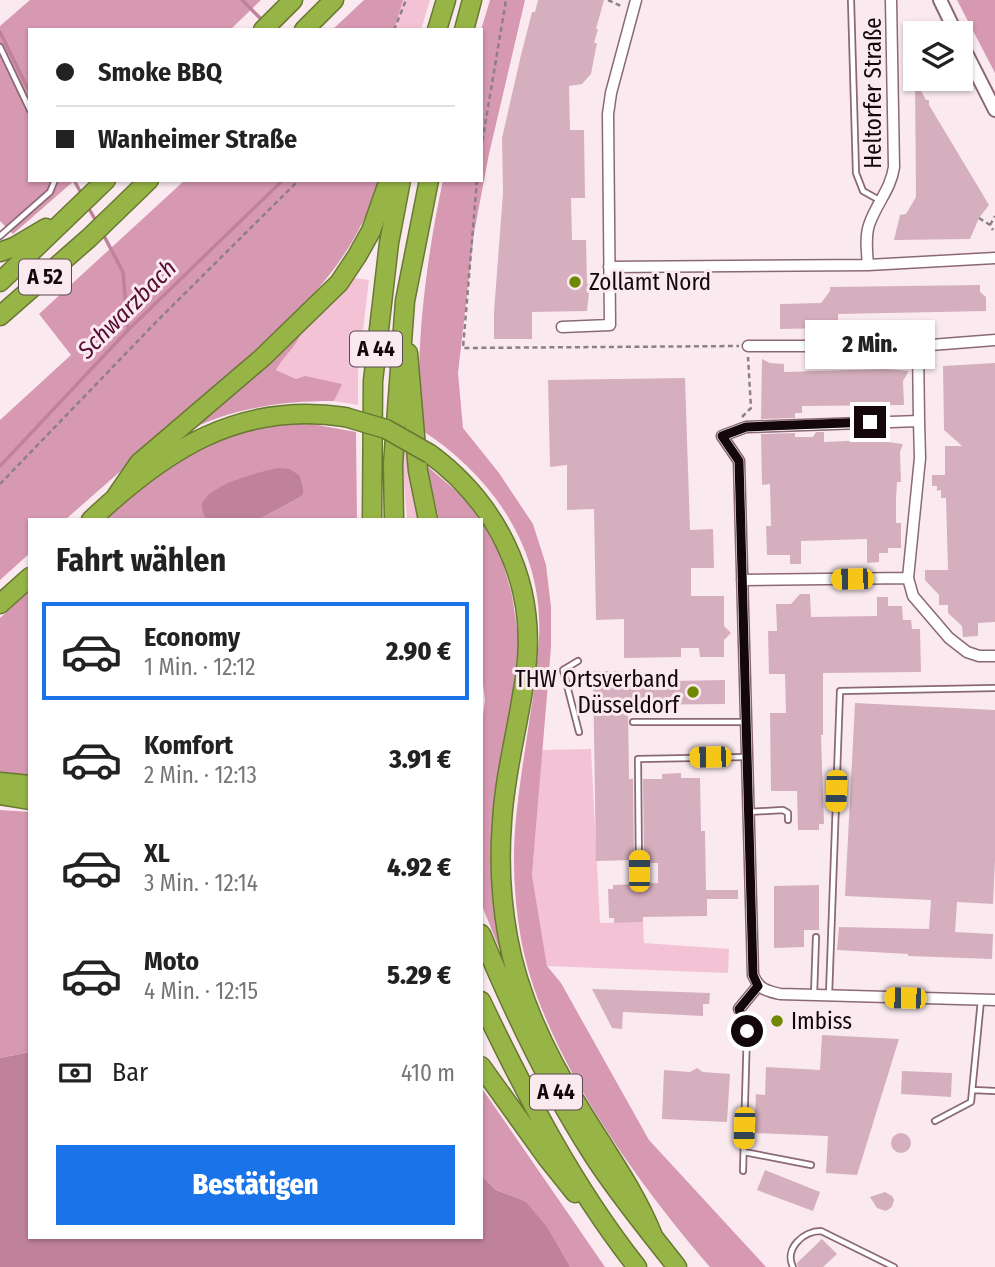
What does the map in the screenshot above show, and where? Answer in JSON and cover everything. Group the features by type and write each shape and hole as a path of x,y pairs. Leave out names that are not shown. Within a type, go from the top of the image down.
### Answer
{"highway":[{"path":"306,28 334,0"},
{"path":"438,28 446,0"},
{"path":"465,28 472,0"},
{"path":"265,28 287,6"},
{"name":"A 52","path":"0,316 89,238 147,182"},
{"path":"115,498 139,463 263,357 339,283 371,231 387,182"},
{"name":"A 44","path":"372,518 373,381 389,243 401,182"},
{"name":"A 44","path":"394,518 393,464 405,301 429,182"},
{"name":"A 52","path":"0,282 66,214 102,184"},
{"path":"0,252 14,247 66,214"},
{"path":"405,301 414,435 428,518"},
{"path":"93,518 147,471 180,449 222,428 252,419 288,414 345,417 386,429 430,454 464,482 489,513 512,559 522,594 527,659 502,821 501,879 508,938 523,992 562,1076 630,1187 653,1236"},
{"path":"0,604 28,579"},
{"path":"0,782 28,785"},
{"path":"0,795 28,800"},
{"name":"A 44","path":"483,939 545,1072 593,1155 677,1267"},
{"name":"A 44","path":"483,1005 531,1101 601,1217 637,1267"},
{"path":"483,1069 555,1169 601,1217"}],"street":[{"name":"Heltorfer Straße","path":"867,265 869,224 890,186 894,167 891,0"},
{"path":"940,0 950,21"},
{"path":"562,327 610,325 608,114 611,93 635,5"},
{"path":"973,67 995,110"},
{"path":"609,267 867,265 995,258"},
{"path":"748,345 918,346 995,340"},
{"path":"918,346 920,458 908,578 913,596 949,638 967,652 979,656 995,656"},
{"path":"919,421 746,427 722,436 739,461 753,975 758,986 768,992 780,994 995,1000"},
{"path":"742,580 908,578"},
{"path":"739,1009 758,986"}],"lane":[{"path":"851,0 856,173 863,191 882,201"},
{"path":"0,47 28,106"},
{"path":"0,236 50,191 54,182"},
{"path":"578,661 563,670 579,732"},
{"path":"829,996 840,691 995,688"},
{"path":"634,722 745,722"},
{"path":"639,871 638,759 747,757"},
{"path":"748,812 783,810 788,813 788,820"},
{"path":"814,996 816,937"},
{"path":"935,1121 971,1102 981,1000"},
{"path":"739,1009 747,1031 743,1171"},
{"path":"973,1090 995,1091"},
{"path":"744,1152 811,1165"},
{"path":"793,1267 789,1260 790,1251 803,1236 811,1231 821,1231 894,1267"}],"path":[{"path":"395,28 406,0"},
{"path":"483,137 506,0"},
{"path":"608,1 635,5"},
{"path":"0,484 297,182"},
{"path":"477,182 463,348 748,345 751,408 741,417"},
{"path":"990,225 995,216"},
{"path":"979,218 993,230"}],"shaded area":[{"path":"30,0 261,0 232,28 28,28 28,182 73,182 13,234 0,221 0,26"},
{"path":"364,0 403,0 395,28 334,28"},
{"path":"403,0 430,0 422,28 395,28"},
{"path":"490,0 525,0 489,154 474,233 458,373 463,428 499,473 533,524 546,565 551,607 551,647 532,875 547,966 561,983 649,1140 766,1267 710,1267 652,1196 623,1156 570,1069 532,982 521,939 515,894 514,849 539,639 533,575 523,545 491,492 470,469 420,429 419,367 423,304 443,182 483,182 482,28"},
{"path":"957,0 995,0 995,73 973,31 973,21 968,21"},
{"path":"183,182 378,182 352,242 315,293 202,400 67,518 28,518 28,555 0,580 0,420 71,355 39,314"},
{"path":"349,277 369,280 358,372 358,405 334,401 341,384 296,379 276,370 295,344 302,327"},
{"path":"302,327 295,344 276,370 296,379 305,376 342,384 334,401 295,402 238,412 183,433"},
{"path":"301,422 356,432 357,518 262,518 302,496 304,491 300,476 201,507 205,518 105,518 177,460 228,437"},
{"path":"401,446 410,452 422,518 407,518"},
{"path":"427,466 463,497 479,518 439,518"},
{"path":"278,468 290,469 300,476 304,491 302,496 262,518 205,518 202,504 214,490"},
{"path":"483,524 501,556 512,595 519,641 508,730 498,917 503,958 483,908"},
{"path":"28,592 28,778 0,777 0,618"},
{"path":"591,749 600,923 643,922 644,943 729,949 728,973 547,966 532,875 542,750"},
{"path":"0,810 28,812 28,1052 0,1058"},
{"path":"28,1052 28,1239 483,1239 483,1177 496,1190 525,1201 547,1227 570,1267 0,1267 0,1058"},
{"path":"483,1090 605,1267 570,1267 525,1201 496,1190 483,1177"}],"building":[{"path":"538,0 604,0 596,29 594,43 597,43 591,74 582,84 569,86 570,130 584,130 585,198 571,198 572,240 586,240 587,284 590,284 587,311 532,312 532,339 494,339 503,193 502,138 532,12 535,12"},
{"path":"915,91 921,91 926,100 929,100 929,105 989,205 979,218 970,239 894,240 900,215 906,214 916,197"},
{"path":"980,285 980,292 986,297 986,311 838,314 838,320 830,328 780,329 780,304 821,303 830,287"},
{"path":"762,359 770,363 784,364 784,372 886,369 909,371 903,381 904,405 802,406 802,413 795,413 795,418 761,419"},
{"path":"995,363 995,622 978,623 978,636 963,637 962,626 948,613 948,605 939,605 939,595 925,580 925,570 948,570 946,498 941,498 941,490 937,491 937,486 932,486 932,475 945,475 945,446 962,446 944,430 943,366"},
{"path":"685,378 690,530 713,529 714,568 691,568 691,596 724,596 724,626 731,633 724,640 724,657 700,657 699,648 681,648 681,657 624,658 624,619 596,620 594,509 567,510 567,465 550,467 548,380"},
{"path":"816,432 824,432 824,442 872,440 903,444 900,452 901,482 897,482 896,500 896,523 901,523 901,548 888,548 888,553 879,553 879,562 867,563 867,539 801,541 801,564 790,564 790,555 767,555 766,526 771,526 770,484 762,485 761,434 795,433 795,437 813,437"},
{"path":"800,594 810,594 811,617 877,616 877,597 888,597 888,606 902,606 903,620 911,620 912,629 920,629 921,672 823,673 821,735 824,824 819,824 819,830 798,830 797,791 771,791 770,713 786,713 785,674 769,674 768,631 777,631 776,604 791,604"},
{"path":"593,671 620,671 621,682 725,680 725,704 628,705 629,779 633,779 634,860 596,861"},
{"path":"855,703 995,710 993,904 957,902 955,932 993,934 992,959 837,950 839,927 929,929 931,900 845,896"},
{"path":"681,773 681,778 700,778 701,831 705,831 706,890 738,890 738,899 707,899 707,916 643,917 643,922 614,923 614,918 609,918 608,889 613,889 613,885 658,883 658,863 645,863 644,860 643,779 662,779 662,774"},
{"path":"819,885 819,930 804,930 804,947 774,948 774,886"},
{"path":"592,989 710,993 709,1004 703,1004 703,1016 623,1012 622,1029 612,1028"},
{"path":"822,1035 899,1039 857,1175 826,1173 828,1136 754,1133 756,1094 765,1095 766,1067 820,1070"},
{"path":"697,1068 703,1072 730,1074 727,1122 662,1119 664,1070 690,1072"},
{"path":"902,1071 952,1073 951,1097 901,1094"},
{"path":"901,1133 908,1136 911,1143 908,1150 901,1153 894,1150 891,1143 894,1136"},
{"path":"765,1170 820,1192 813,1211 757,1190"},
{"path":"885,1192 894,1200 892,1207 886,1211 877,1208 870,1197"},
{"path":"822,1239 837,1254 823,1267 798,1267 797,1263"}],"waterway":[{"name":"Schwarzbach","path":"242,0 263,21"},
{"path":"0,32 28,89"},
{"path":"75,182 83,197"},
{"name":"Schwarzbach","path":"0,466 128,330 281,182"},
{"path":"88,207 96,221"},
{"path":"103,234 123,272 128,330"}],"place":[{"name":"Zollamt Nord","path":"575,282"},
{"name":"THW Ortsverband Düsseldorf","path":"693,692"},
{"name":"Imbiss","path":"777,1021"}],"route":[{"path":"747,1031 739,1009 758,986 753,975 739,461 722,436 746,427 870,422"}]}
